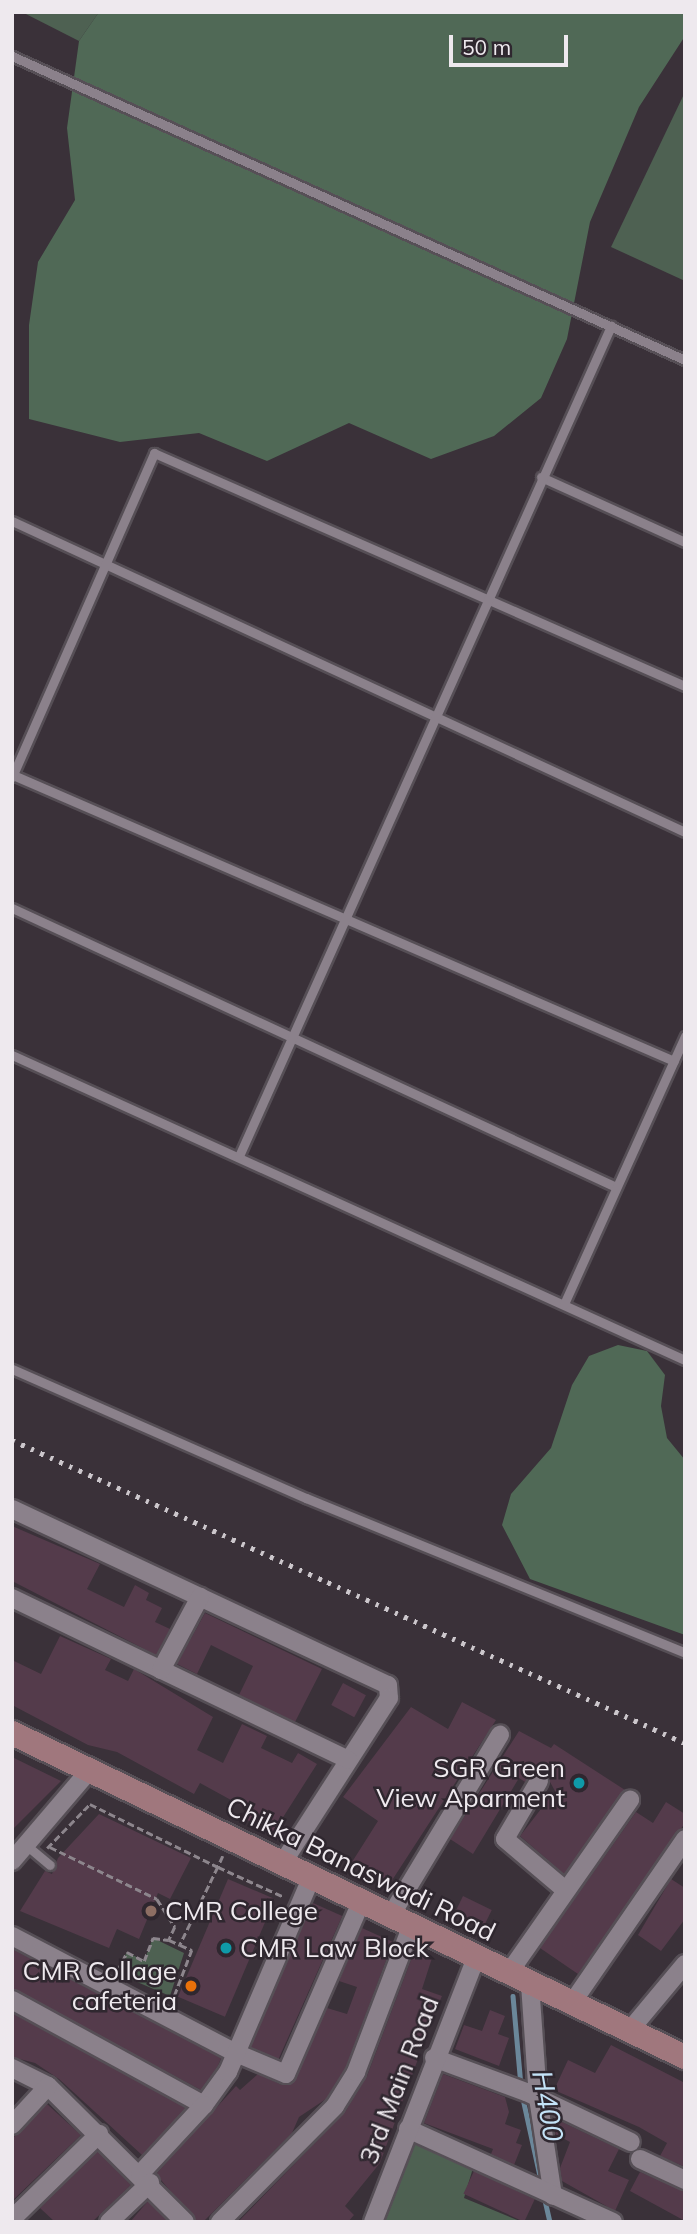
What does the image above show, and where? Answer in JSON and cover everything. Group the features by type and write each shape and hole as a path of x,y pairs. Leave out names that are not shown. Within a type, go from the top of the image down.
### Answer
{"main road":[{"name":"Chikka Banaswadi Road","path":"12,1733 685,2057"}],"street":[{"path":"12,1509 388,1685 388,1698 282,1864"},
{"path":"161,1670 200,1597"},
{"path":"12,1598 348,1760"},
{"path":"220,2222 335,2106 356,2072 401,1922 500,1735"},
{"path":"12,1861 33,1850 89,1771"},
{"path":"539,1781 505,1839 563,1888"},
{"path":"508,1973 563,1888 630,1800"},
{"path":"572,2003 685,1839"},
{"path":"108,2222 204,2105 236,2053 310,1878"},
{"path":"12,1936 280,2074 292,2070 361,1902"},
{"name":"3rd Main Road","path":"373,2222 434,2058 476,1958"},
{"path":"630,2030 685,1964"},
{"path":"530,1984 525,2092 543,2192"},
{"path":"12,2000 204,2105"},
{"path":"434,2058 525,2092 631,2142"},
{"path":"12,2068 48,2086 145,2179 184,2222"},
{"path":"12,2125 48,2086"},
{"path":"408,2129 613,2222"},
{"path":"12,2219 99,2134"},
{"path":"640,2158 685,2180"}],"lane":[{"path":"12,56 685,360"},
{"path":"239,1156 347,917 433,717 611,326"},
{"path":"674,1061 347,917 13,776 154,453 685,685"},
{"path":"541,477 685,542"},
{"path":"12,521 685,832"},
{"path":"12,908 617,1187"},
{"path":"564,1304 685,1036"},
{"path":"12,1055 685,1360"},
{"path":"12,1369 685,1654"},
{"path":"33,1850 50,1865"}],"path":[{"path":"33,1850 48,1847 90,1804 290,1899"},
{"path":"48,1847 157,1899 175,1927 169,1940"},
{"path":"180,1945 218,1867"},
{"path":"116,1973 127,1952 144,1961 153,1938 169,1940 191,1950 172,2003"},
{"path":"105,1967 128,1979"},
{"path":"161,1997 184,2010"}],"green space":[{"path":"22,12 99,12 79,41"},
{"path":"99,12 685,12 685,36 639,107 590,222 567,339 541,398 494,436 431,459 349,423 267,461 199,433 120,442 29,419 29,325 38,262 75,200 67,128 79,41"},
{"path":"685,92 685,281 611,247"},
{"path":"618,1345 647,1351 665,1375 661,1406 667,1438 685,1460 685,1635 530,1579 502,1525 511,1494 551,1448 572,1385 589,1356"},
{"path":"153,1938 184,1953 170,1996 116,1973 127,1952 144,1961"},
{"path":"411,2140 473,2168 464,2198 522,2222 381,2222"}],"building":[{"path":"12,1526 100,1564 87,1589 124,1607 135,1585 149,1593 146,1600 162,1608 155,1622 170,1629 156,1655 12,1581"},
{"path":"205,1613 322,1669 295,1722 239,1695 253,1666 211,1645 197,1674 177,1664"},
{"path":"60,1636 111,1659 105,1670 128,1681 134,1669 213,1717 197,1750 223,1763 242,1724 267,1736 261,1748 292,1763 298,1753 317,1764 273,1833 247,1820 251,1811 200,1783 194,1794 117,1752 88,1745 12,1705 12,1660 41,1674"},
{"path":"343,1683 366,1695 354,1717 331,1705"},
{"path":"462,1702 496,1720 389,1885 352,1862 378,1821 343,1797 411,1707 448,1729"},
{"path":"519,1731 551,1748 554,1744 625,1790 564,1874 520,1836 555,1791 544,1771 534,1771 525,1782 519,1778 473,1854 450,1839"},
{"path":"12,1757 61,1781 12,1830"},
{"path":"666,1802 685,1814 685,1823 578,1974 540,1948 636,1812 653,1823"},
{"path":"99,1814 191,1858 170,1899 158,1893 139,1939 117,1929 109,1948 20,1911 45,1871 52,1874 58,1858"},
{"name":"CMR Law Block","path":"228,1879 275,1899 225,2017 178,1997"},
{"path":"671,1879 685,1888 685,1919 661,1951 638,1935"},
{"path":"463,1896 492,1910 484,1926 455,1912"},
{"path":"313,1903 342,1916 278,2059 249,2046"},
{"path":"362,1928 393,1942 346,2067 326,2099 299,2117 292,2133 203,2222 196,2222 156,2174 236,2086 240,2090 258,2074 282,2085 293,2083 327,2008 347,2014 357,1987 339,1981"},
{"path":"12,1949 221,2058 218,2066 201,2090 12,1989"},
{"path":"414,1952 432,1958 422,1989 442,1996 424,2038 411,2034 403,2053 418,2059 380,2163 345,2206 354,2215 348,2222 238,2222 345,2112 367,2076"},
{"path":"490,2010 505,2016 498,2034 509,2038 499,2066 455,2049 464,2025 482,2031"},
{"path":"12,2013 186,2108 142,2155 59,2079 35,2063 12,2057"},
{"path":"611,2045 685,2083 685,2167 660,2156 667,2143 639,2127 554,2090 568,2060 595,2073"},
{"path":"443,2074 505,2097 509,2112 505,2124 521,2130 516,2143 522,2145 514,2165 491,2154 493,2149 424,2123"},
{"path":"47,2104 81,2135 12,2201 12,2139"},
{"path":"560,2121 619,2149 608,2171 629,2180 615,2211 562,2181 560,2168 570,2142 555,2134"},
{"path":"98,2151 131,2185 92,2222 55,2222 40,2208"},
{"path":"474,2171 535,2199 524,2222 463,2194"},
{"path":"640,2172 685,2191 685,2221 630,2191"},
{"path":"148,2201 169,2222 130,2222"}],"waterway":[{"name":"H400","path":"513,1996 521,2085"},
{"name":"H400","path":"522,2094 542,2185"},
{"name":"H400","path":"544,2196 550,2222"}],"railway":[{"path":"12,1440 685,1743"}],"place":[{"name":"SGR Green View Aparment","path":"579,1783"},
{"name":"CMR College","path":"151,1911"},
{"name":"CMR Law Block","path":"226,1948"},
{"name":"CMR Collage cafeteria","path":"191,1986"}]}
